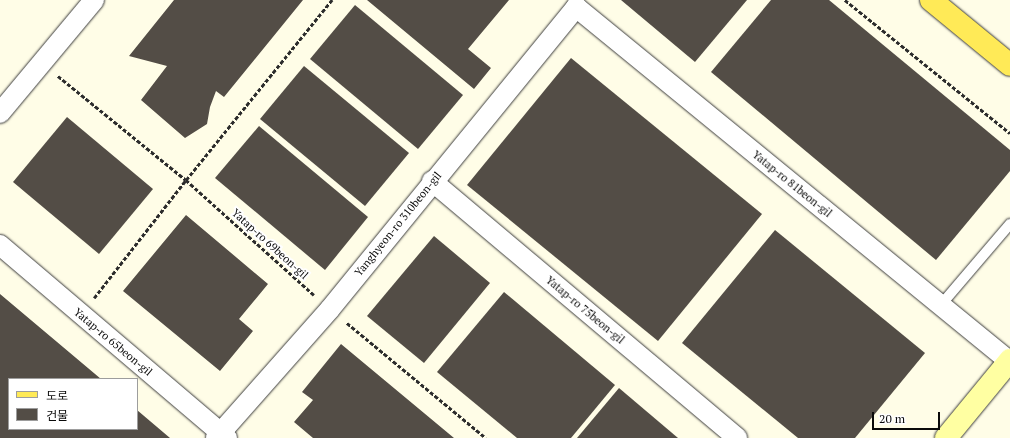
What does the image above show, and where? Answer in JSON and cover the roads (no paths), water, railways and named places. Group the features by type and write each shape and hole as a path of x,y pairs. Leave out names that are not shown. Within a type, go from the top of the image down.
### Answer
{"main road":[{"path":"931,0 1010,65"}],"street":[{"path":"0,113 94,0"},
{"name":"Yanghyeon-ro 310beon-gil","path":"221,436 330,309 432,181 576,7"},
{"name":"Yatap-ro 81beon-gil","path":"576,7 940,306 1009,360"},
{"name":"Yatap-ro 75beon-gil","path":"432,181 737,438"},
{"name":"Yatap-ro 65beon-gil","path":"0,245 221,436"},
{"path":"946,438 1009,360"}],"lane":[{"path":"940,306 1010,224"}]}
